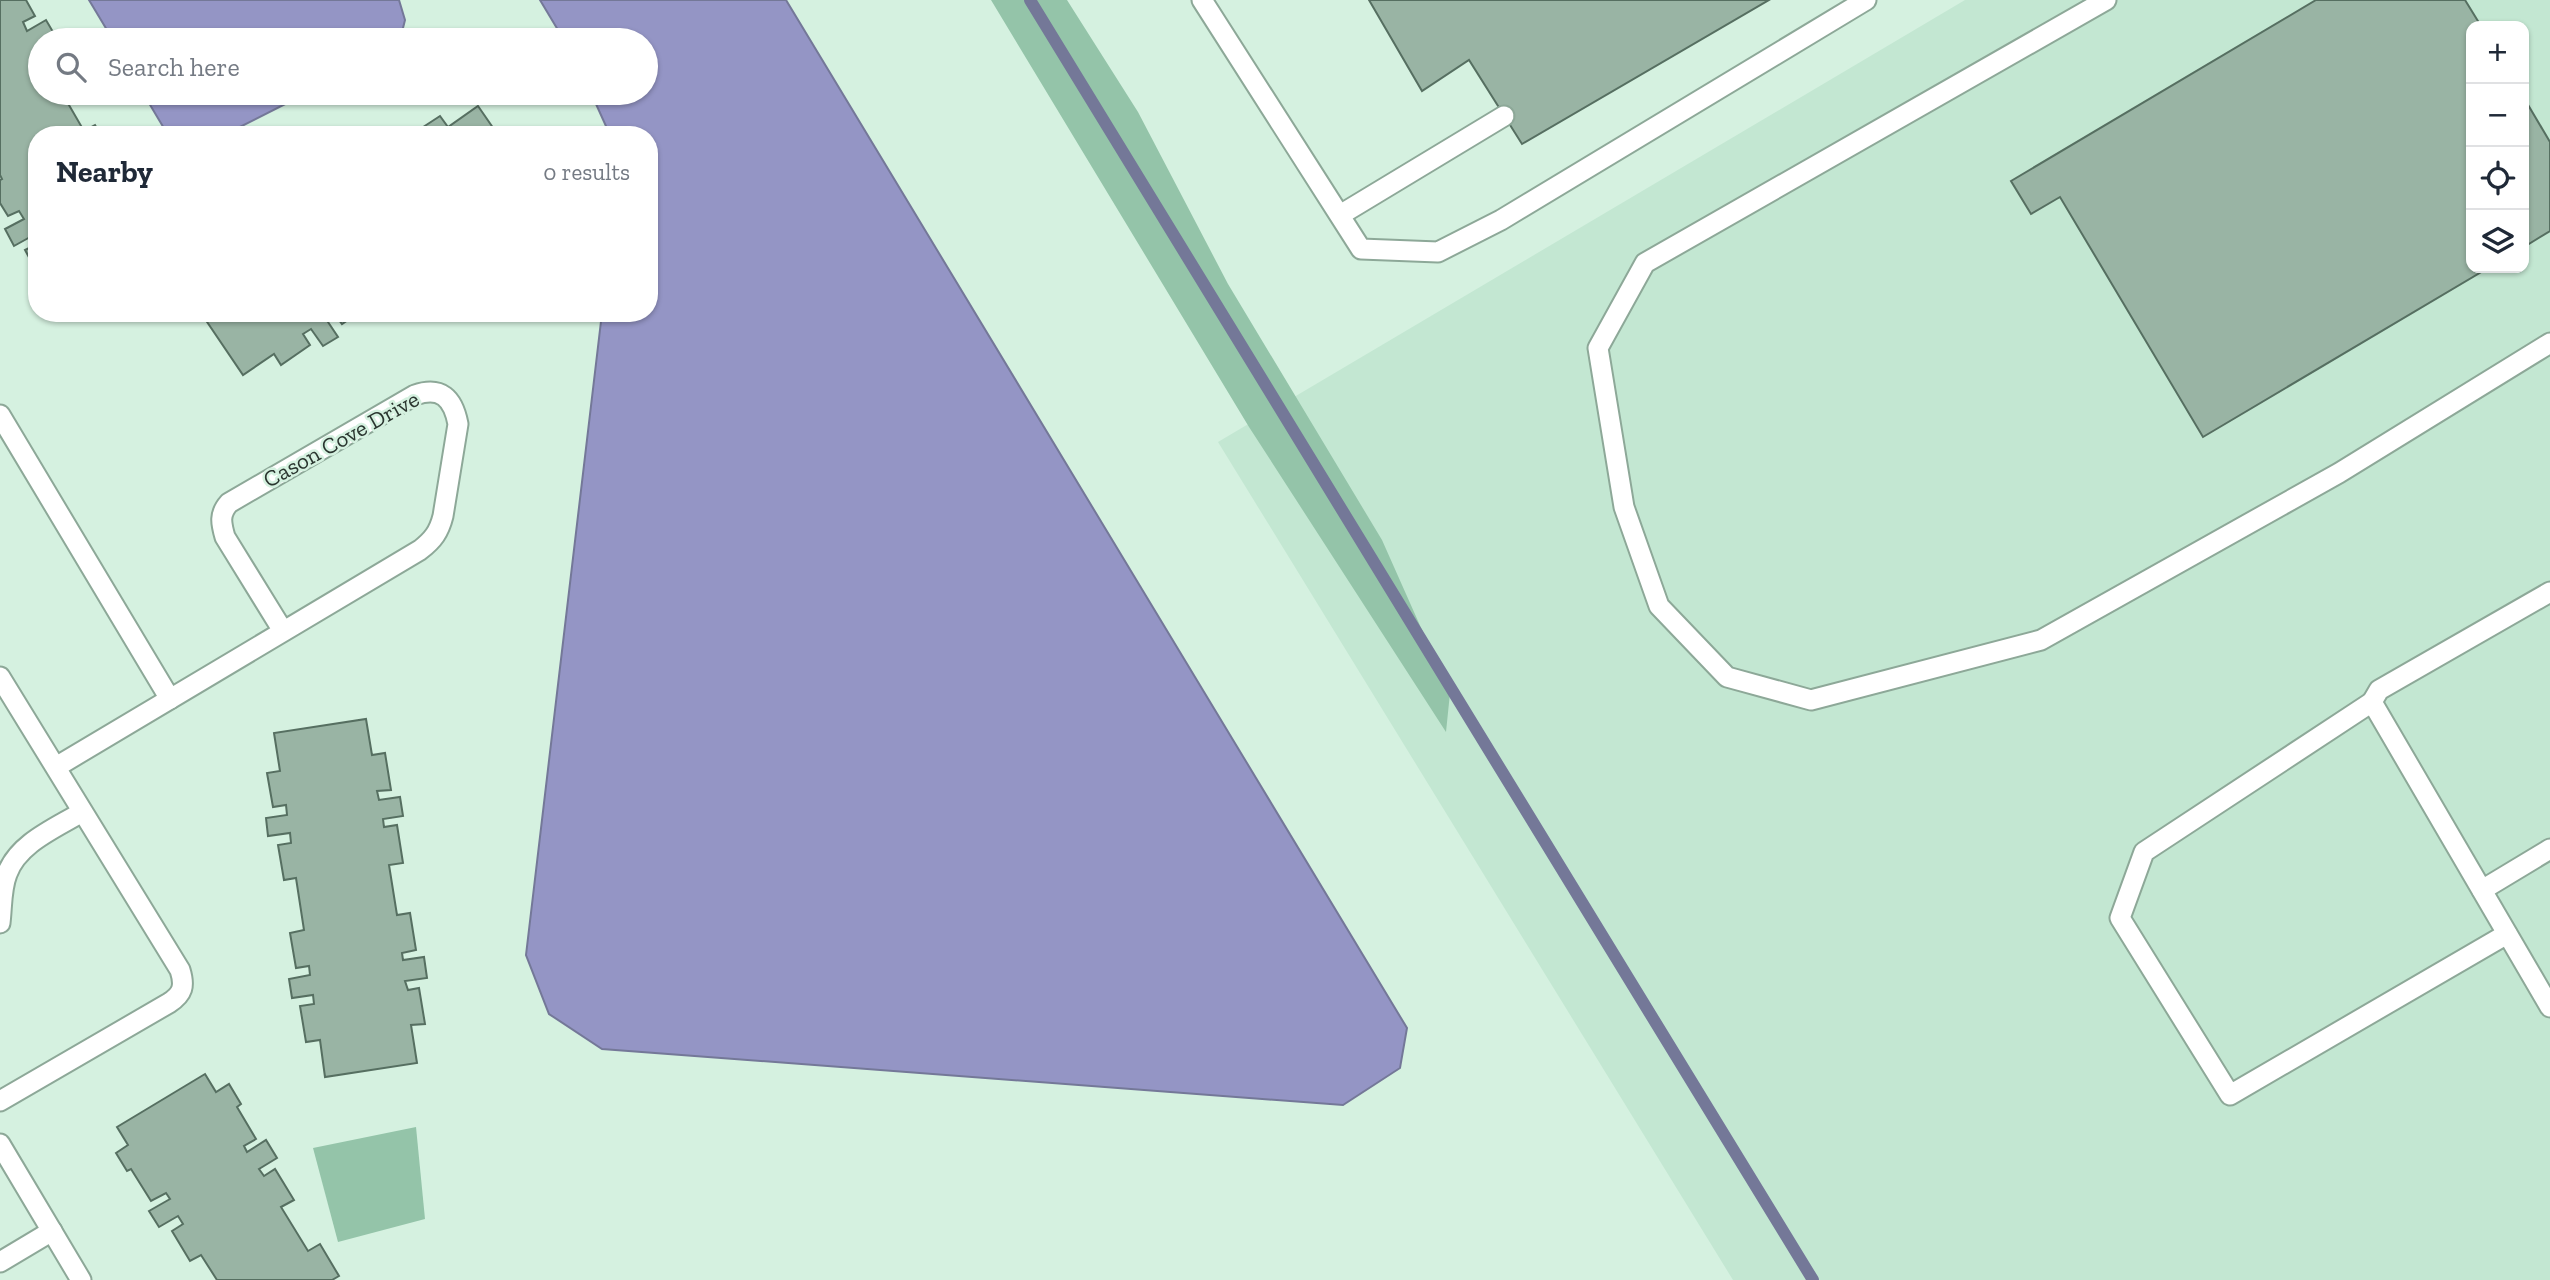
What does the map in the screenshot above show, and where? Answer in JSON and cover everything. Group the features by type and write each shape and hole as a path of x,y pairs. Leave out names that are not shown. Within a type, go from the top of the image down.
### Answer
{"lane":[{"path":"1202,0 1361,250 1438,252 1501,220 1866,0"},
{"path":"2106,0 1645,263 1598,348 1624,507 1659,606 1727,677 1811,700 2041,640 2339,473 2550,343"},
{"path":"1340,215 1504,116"},
{"name":"Cason Cove Drive","path":"56,767 421,550 433,540 443,516 458,424 451,402 443,395 436,391 426,391 415,395 229,503 224,509 222,526 225,537 283,631"},
{"path":"0,415 170,699"},
{"path":"2507,934 2230,1095 2120,918 2144,852 2372,702 2379,690 2550,592"},
{"path":"0,677 180,970 184,982 182,990 169,1003 0,1101"},
{"path":"2372,702 2550,1007"},
{"path":"0,923 4,884 14,860 39,838 82,812"},
{"path":"2482,890 2550,849"},
{"path":"0,1144 81,1280"},
{"path":"0,1262 52,1231"}],"shaded area":[{"path":"991,0 1067,0 1138,112 1228,284 1382,540 1450,693 1446,732 1249,427"},
{"path":"1965,0 2550,0 2550,1280 1733,1280 1218,442"},
{"path":"416,1127 425,1219 338,1242 313,1148"}],"water":[{"path":"89,0 399,0 405,20 403,28 106,28"},
{"path":"540,0 786,0 1407,1028 1400,1068 1343,1105 602,1049 549,1014 526,955 601,322 658,322 658,126 606,126 596,105 658,105 658,28 557,28"},
{"path":"150,105 283,105 242,126 163,126"}],"building":[{"path":"0,0 26,0 35,16 23,22 28,30 28,105 69,105 81,126 28,126 28,238 14,246 5,229 24,219 19,211 8,216 0,203"},
{"path":"1369,0 1769,0 1522,144 1469,60 1422,91"},
{"path":"2316,0 2465,0 2478,21 2466,21 2466,273 2480,273 2203,437 2060,197 2031,214 2011,181"},
{"path":"46,20 51,28 32,28"},
{"path":"478,106 492,126 449,126"},
{"path":"2529,106 2550,142 2550,231 2529,244"},
{"path":"440,116 447,126 425,126"},
{"path":"207,322 328,322 338,337 323,346 311,329 303,334 310,345 281,365 274,354 243,375"},
{"path":"366,719 372,755 385,753 391,790 377,791 379,800 400,797 403,816 383,819 384,827 397,825 403,863 389,865 397,915 410,913 416,950 402,953 403,960 424,957 427,978 405,981 408,990 419,988 425,1024 411,1025 417,1063 325,1077 320,1040 306,1042 300,1006 314,1004 313,995 292,998 289,979 310,975 309,966 296,968 290,933 304,930 296,878 284,880 278,845 291,843 290,833 268,836 266,818 287,815 286,805 273,807 267,773 280,771 274,733"},
{"path":"205,1074 216,1092 229,1084 241,1104 237,1107 256,1139 244,1146 247,1152 266,1140 277,1158 259,1169 264,1176 275,1169 294,1200 281,1207 308,1251 320,1244 339,1276 332,1280 217,1280 201,1255 190,1261 172,1231 183,1224 178,1216 159,1227 149,1211 170,1199 166,1193 151,1201 131,1169 127,1171 116,1153 128,1145 117,1127"}],"waterway":[{"path":"1030,0 1813,1280"}]}
